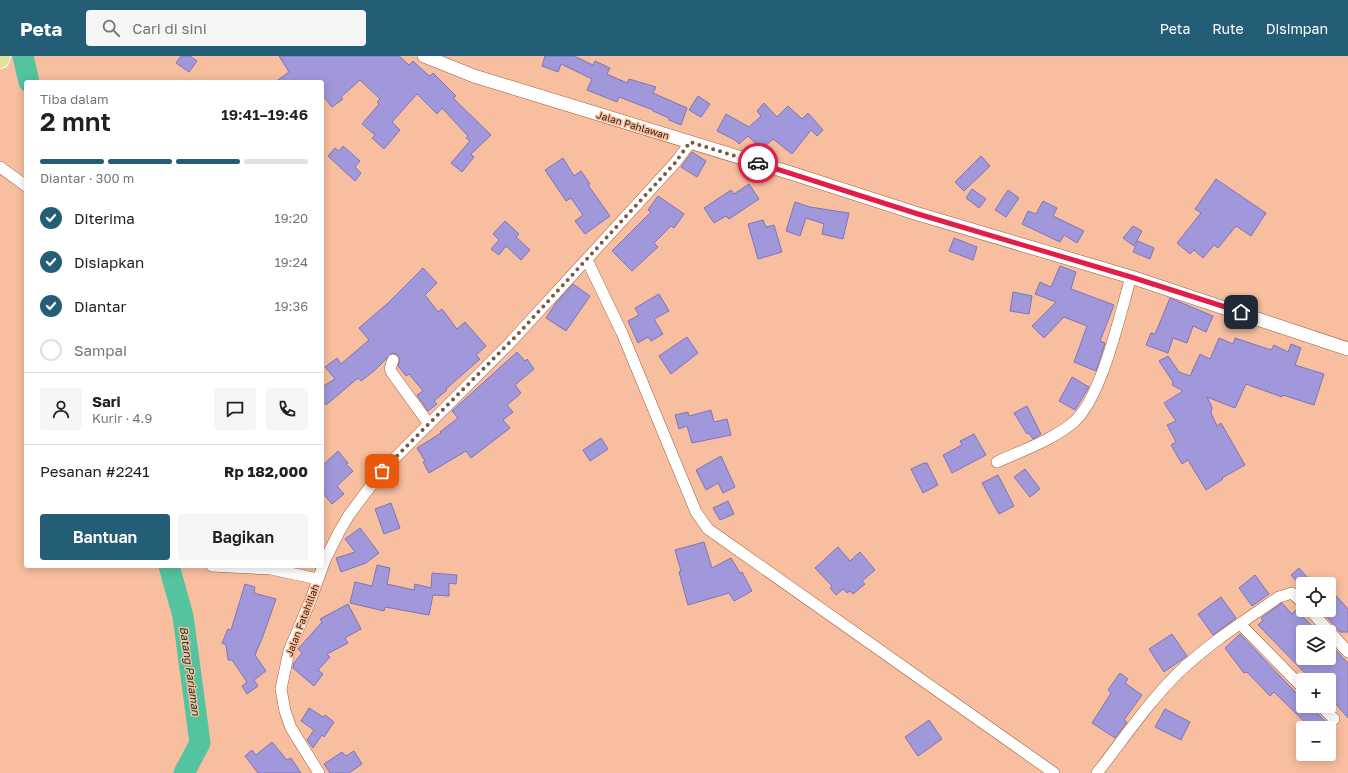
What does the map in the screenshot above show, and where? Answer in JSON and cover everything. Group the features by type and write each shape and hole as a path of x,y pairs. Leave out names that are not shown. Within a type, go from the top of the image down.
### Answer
{"street":[{"name":"Jalan Pahlawan","path":"424,56 474,76 794,174 918,214 1131,277 1348,349"},
{"name":"Jalan Fatahillah","path":"324,564 330,548 353,508 374,480 508,345 675,163 690,142"},
{"path":"0,167 24,185"},
{"path":"587,260 622,333 696,512 708,529 1054,773"},
{"path":"997,462 1054,435 1068,426 1083,412 1099,380 1131,277"},
{"path":"393,360 390,369 392,373 429,424"},
{"path":"251,568 271,569 318,579"},
{"name":"Jalan Fatahillah","path":"319,773 291,728 285,710 281,689 289,651 322,568"},
{"path":"1097,773 1142,714 1177,674 1215,641 1286,594 1292,593 1296,597"},
{"path":"1316,617 1348,652"},
{"path":"1240,624 1296,681"},
{"path":"1328,713 1334,719"}],"building":[{"path":"181,56 190,56 197,61 189,72 176,63"},
{"path":"279,56 399,56 409,65 413,61 430,76 433,73 456,96 453,98 491,135 471,154 474,157 462,172 451,163 470,141 466,138 468,136 442,108 437,114 417,94 392,122 400,130 384,149 372,138 375,135 362,124 379,104 377,102 380,99 360,80 341,97 343,99 332,107 324,97 324,80 278,80 289,72"},
{"path":"545,56 574,56 593,65 595,61 610,68 607,74 627,83 629,79 656,87 653,93 687,108 681,125 669,120 669,118 653,110 619,97 617,102 587,90 592,79 561,64 558,72 542,66"},
{"path":"698,96 710,104 701,117 689,110"},
{"path":"764,103 777,117 788,106 802,119 808,113 823,130 817,136 811,130 792,154 773,139 762,149 748,136 739,144 735,140 717,131 726,114 749,127 761,116 757,111"},
{"path":"343,146 360,161 355,167 361,173 355,181 328,156 335,148 339,151"},
{"path":"692,152 706,161 697,177 681,167"},
{"path":"981,156 990,166 964,191 955,182"},
{"path":"563,158 574,176 581,171 590,184 588,185 610,216 585,234 575,221 583,215 571,198 566,201 545,170"},
{"path":"1216,179 1266,213 1251,236 1236,226 1218,248 1214,245 1203,258 1194,250 1190,254 1177,243 1201,213 1195,209"},
{"path":"749,184 759,199 729,219 726,216 714,223 704,208 731,190 734,194"},
{"path":"972,189 986,199 979,208 966,198"},
{"path":"1008,190 1019,198 1006,217 995,210"},
{"path":"658,196 684,214 674,228 671,226 654,243 658,247 632,271 612,251 651,212 648,210"},
{"path":"1043,201 1057,208 1053,216 1084,231 1077,243 1064,235 1060,242 1022,224 1028,211 1036,214"},
{"path":"795,202 810,207 849,213 843,239 822,234 824,224 806,218 800,236 786,231"},
{"path":"763,220 766,227 774,225 782,252 758,259 748,224"},
{"path":"505,221 519,234 516,237 530,250 521,260 506,246 499,255 491,249 499,240 493,234"},
{"path":"1133,226 1142,231 1134,246 1123,238"},
{"path":"954,238 977,247 973,260 949,251"},
{"path":"1138,241 1154,248 1150,259 1133,252"},
{"path":"1060,266 1076,272 1071,289 1114,305 1100,341 1105,343 1096,371 1074,362 1087,326 1064,317 1044,338 1032,326 1056,302 1035,294 1040,282 1051,287"},
{"path":"423,268 437,283 425,295 438,312 442,309 457,329 465,322 486,346 476,355 480,359 434,401 437,404 428,411 417,395 423,391 409,374 406,376 398,366 400,358 396,354 392,353 374,371 361,381 358,378 326,405 324,402 324,386 335,379 325,367 337,358 341,364 369,340 359,328 387,304"},
{"path":"573,284 590,296 566,331 546,318 556,303"},
{"path":"1013,292 1032,296 1029,314 1010,311"},
{"path":"659,294 669,311 654,319 663,334 651,341 648,337 638,343 628,321 639,315 635,308"},
{"path":"1170,298 1213,316 1206,332 1193,326 1187,343 1173,338 1168,353 1146,345 1151,333 1155,334"},
{"path":"687,337 698,353 671,374 659,356"},
{"path":"1219,338 1233,344 1235,338 1271,350 1274,345 1288,352 1291,344 1301,348 1295,365 1324,374 1314,405 1283,395 1282,397 1246,384 1235,408 1207,397 1212,407 1211,413 1217,426 1221,423 1245,465 1222,478 1223,479 1206,490 1188,460 1182,464 1171,445 1176,442 1167,425 1176,421 1164,403 1183,391 1172,385 1173,382 1159,361 1168,356 1179,372 1190,376 1200,354 1210,359"},
{"path":"517,352 525,361 527,359 534,369 515,385 521,393 507,405 513,412 503,420 510,428 471,458 466,451 429,473 423,462 425,461 417,448 441,433 440,432 458,418 452,411"},
{"path":"1072,377 1089,387 1075,410 1059,401"},
{"path":"1027,406 1041,434 1033,439 1029,433 1027,434 1014,413"},
{"path":"711,410 714,422 727,419 731,435 692,443 687,426 679,429 675,415 688,412 689,416"},
{"path":"974,434 986,455 952,473 943,455 962,445 960,441"},
{"path":"601,438 608,449 590,461 583,450"},
{"path":"338,451 348,463 346,464 353,471 337,486 344,494 332,504 324,494 324,464"},
{"path":"721,456 735,487 723,493 718,483 706,490 696,470"},
{"path":"927,463 938,485 923,493 911,469"},
{"path":"1025,469 1040,489 1030,497 1014,477"},
{"path":"998,475 1014,506 999,514 982,483"},
{"path":"728,501 734,514 720,520 713,508"},
{"path":"391,503 400,528 384,534 375,509"},
{"path":"360,528 379,553 366,563 341,572 336,558 355,552 345,539"},
{"path":"704,542 712,568 731,558 740,573 742,572 752,591 734,601 729,593 688,605 675,550"},
{"path":"838,547 850,561 860,552 875,570 862,581 865,584 853,594 850,591 847,593 843,589 836,595 830,588 832,586 815,568"},
{"path":"377,565 390,568 387,584 414,590 415,584 431,588 432,573 457,575 456,584 449,583 449,596 433,595 429,615 385,607 384,611 350,603 355,582 372,586"},
{"path":"1299,568 1307,577 1296,577 1296,581 1291,575"},
{"path":"1255,575 1269,594 1252,606 1239,588"},
{"path":"245,584 255,587 254,593 276,599 255,655 266,671 254,680 258,686 247,694 242,686 247,682 232,660 228,660 226,645 222,643 228,629 231,630"},
{"path":"1336,596 1348,609 1348,632 1340,632 1336,625 1334,625 1327,617 1336,617"},
{"path":"1221,597 1236,618 1213,635 1198,614"},
{"path":"1282,603 1292,614 1296,610 1296,617 1303,617 1311,625 1296,625 1296,664 1258,625 1263,620 1261,618"},
{"path":"348,604 361,629 345,638 348,643 327,654 330,657 318,670 323,674 314,686 293,668 294,663 302,653 298,649 322,622 320,619"},
{"path":"1172,634 1187,656 1164,672 1149,649"},
{"path":"1240,634 1296,693 1296,713 1317,713 1325,721 1304,721 1274,692 1270,696 1247,672 1244,673 1225,648"},
{"path":"1336,650 1348,663 1348,718 1336,704 1336,673 1305,673 1297,665 1336,665"},
{"path":"1120,673 1128,679 1125,683 1142,695 1124,720 1127,722 1115,738 1092,723 1111,693 1108,690"},
{"path":"309,708 323,717 325,715 334,722 324,737 322,735 313,748 307,740 314,730 301,721"},
{"path":"1165,709 1190,722 1181,740 1155,727"},
{"path":"929,720 942,739 918,756 905,737"},
{"path":"272,742 287,760 291,758 301,773 258,773 245,756 252,750 256,755"},
{"path":"354,751 362,764 349,773 330,773 324,764 342,752 346,756"}],"waterway":[{"name":"Batang Pariaman","path":"23,56 29,80"},
{"name":"Batang Pariaman","path":"170,568 183,616 200,743 184,773"}],"way so far":[{"path":"382,471 558,293 613,230 675,163 690,142 758,163"}],"route":[{"path":"758,163 918,214 1131,277 1241,312"}]}
